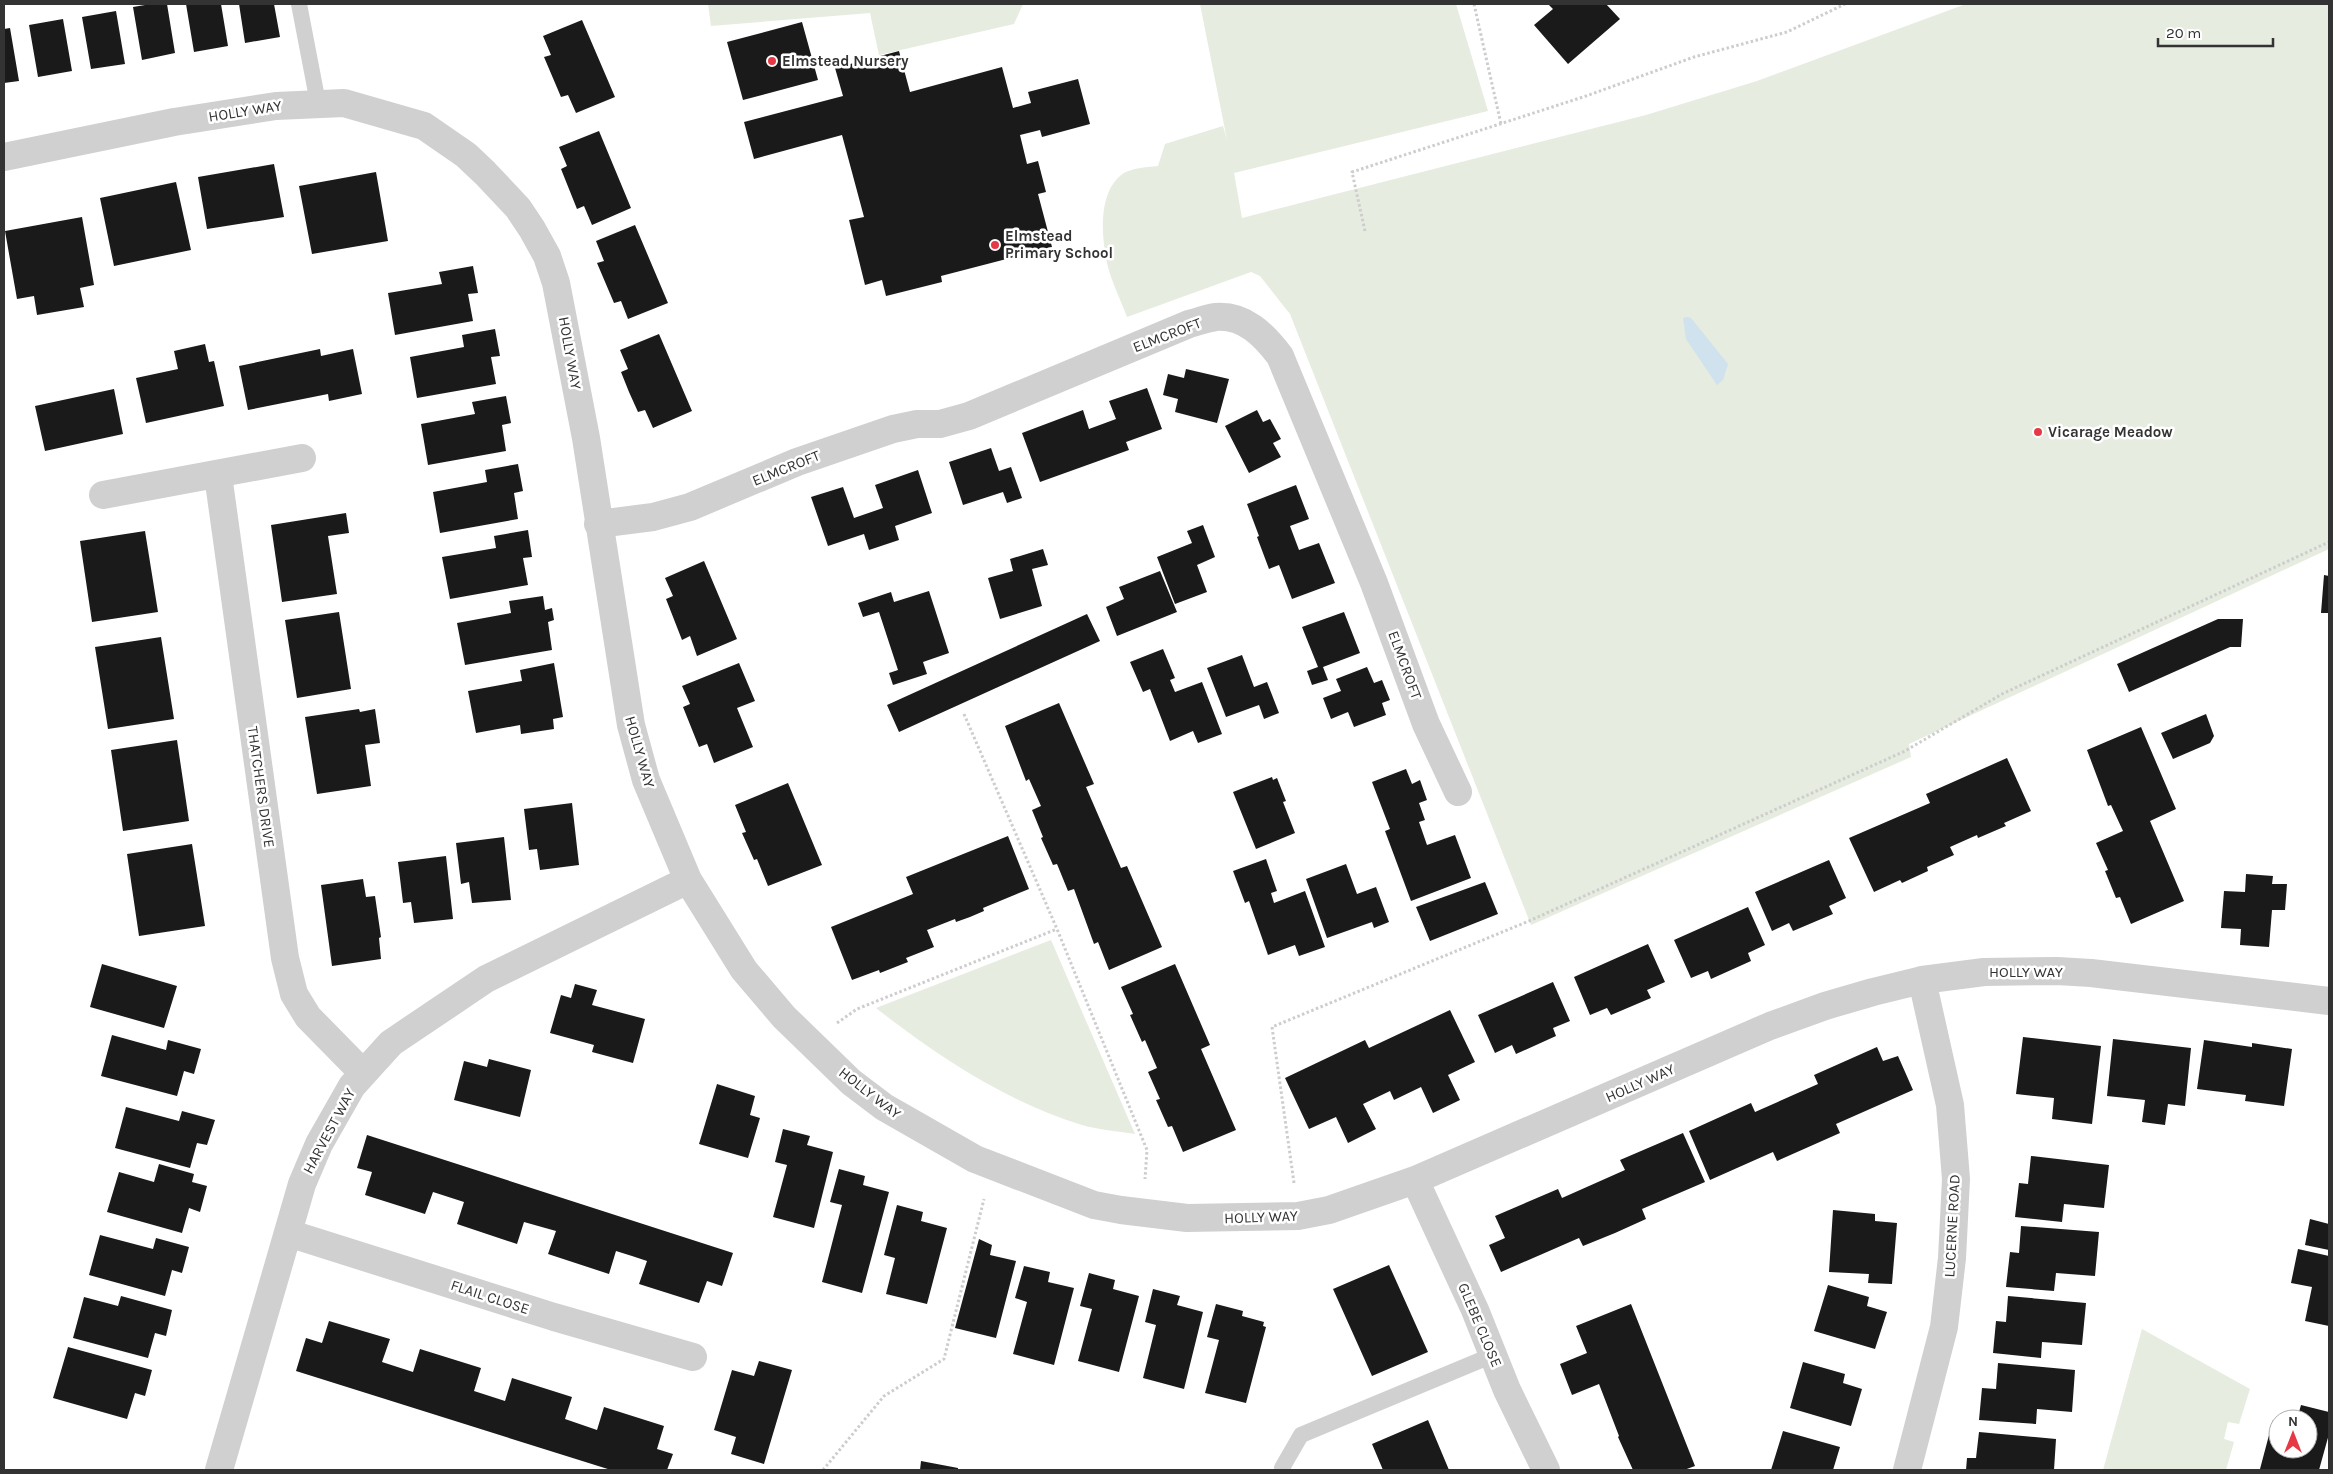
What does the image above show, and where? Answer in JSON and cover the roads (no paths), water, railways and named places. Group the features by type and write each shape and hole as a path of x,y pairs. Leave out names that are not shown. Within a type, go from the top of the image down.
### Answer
{"street":[{"name":"HOLLY WAY","path":"4,157 174,122 276,106 318,102 344,102 424,126 466,155 485,173 518,208 547,256 559,297 586,438 631,725 646,780 688,880 744,970 784,1017 851,1082 884,1107 948,1145 992,1166 1094,1205 1187,1218 1298,1216 1330,1210 1415,1180 1770,1026 1825,1006 1922,980 1984,972 2057,971 2329,1001"},
{"name":"ELMCROFT","path":"598,524 652,517 681,510 797,462 893,429 917,424 940,424 969,416 1189,324 1216,317 1242,320 1266,336 1280,356 1374,583 1426,724 1458,792"},
{"path":"103,495 302,458"},
{"name":"THATCHERS DRIVE","path":"218,475 285,958 294,994 308,1017 363,1073"},
{"name":"HARVEST WAY","path":"219,1470 302,1184 319,1144 348,1091 391,1044 486,979 688,880"},
{"name":"LUCERNE ROAD","path":"1907,1470 1944,1327 1952,1258 1956,1187 1950,1105 1922,980"},
{"name":"GLEBE CLOSE","path":"1415,1180 1475,1310 1507,1390 1546,1470"},
{"name":"FLAIL CLOSE","path":"288,1233 554,1317 693,1357"}],"lane":[{"path":"299,4 318,102"},
{"path":"1282,1468 1302,1435 1493,1355"}],"water":[{"path":"1683,318 1691,318 1728,364 1723,380 1717,385 1686,339"}],"place":[{"name":"Elmstead Nursery","path":"772,61"},
{"name":"Elmstead Primary School","path":"995,245"},
{"name":"Vicarage Meadow","path":"2038,432"}]}
